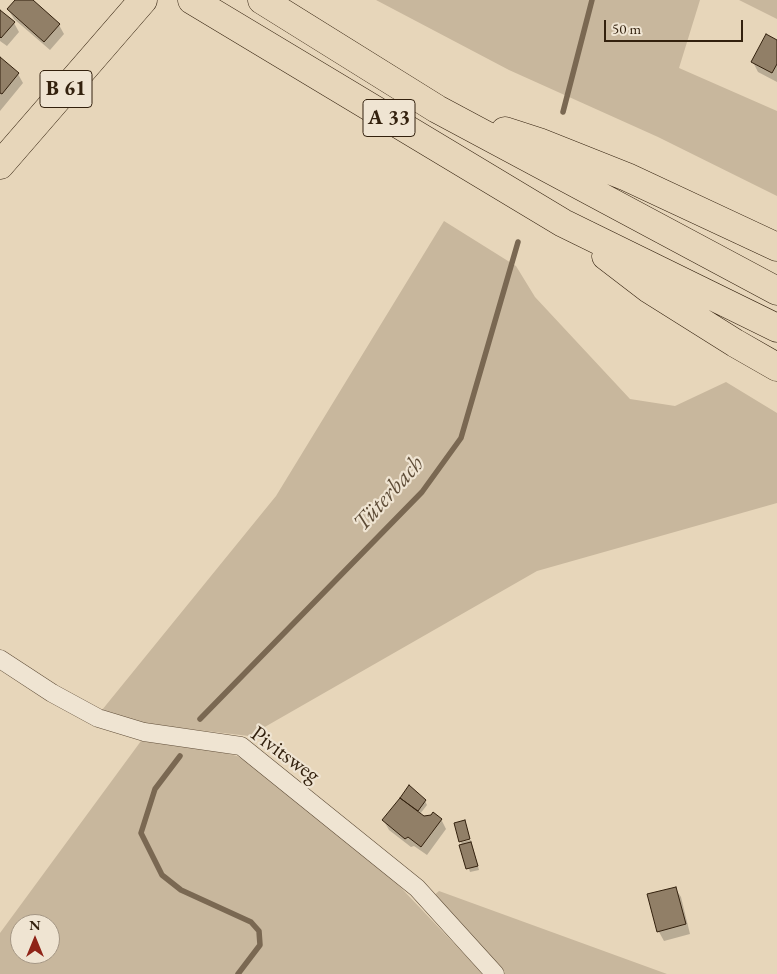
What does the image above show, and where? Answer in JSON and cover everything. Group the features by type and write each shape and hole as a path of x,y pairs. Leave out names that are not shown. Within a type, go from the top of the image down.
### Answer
{"main road":[{"name":"B 61","path":"0,165 143,0"},
{"name":"A 33","path":"192,0 563,223 777,328"},
{"name":"A 33","path":"262,0 437,109 777,291"},
{"path":"437,109 539,142 627,177 777,247"},
{"path":"563,223 649,289 777,367"}],"street":[{"name":"Pivitsweg","path":"0,659 52,693 98,718 144,732 241,746 417,888 494,974"}],"shaded area":[{"path":"376,0 700,0 679,68 777,111 777,196 658,137 509,70"},
{"path":"739,0 777,0 777,19"},
{"path":"444,221 516,266 535,297 630,399 675,406 726,382 777,413 777,503 537,571 249,736 146,724 102,710 276,496"},
{"path":"141,741 213,750 237,756 256,767 386,872 483,974 0,974 0,933 10,919 10,964 60,964 60,914 14,914"},
{"path":"439,891 667,974 502,974 432,897"}],"building":[{"path":"15,0 33,0 60,24 44,42 7,9"},
{"path":"0,10 15,22 1,38 0,37"},
{"path":"766,34 777,40 777,64 772,73 751,62"},
{"path":"0,57 19,73 2,94 0,93"},
{"path":"409,785 426,800 418,811 400,798"},
{"path":"400,798 424,816 431,815 433,812 442,819 421,847 408,837 405,839 382,820"},
{"path":"465,820 470,839 459,842 454,823"},
{"path":"471,842 478,866 466,869 459,845"},
{"path":"676,887 686,924 657,932 647,894"}],"waterway":[{"name":"Tüterbach","path":"563,112 592,0"},
{"name":"Tüterbach","path":"200,719 422,492 461,438 518,242"},
{"name":"Tüterbach","path":"180,756 155,789 141,833 162,875 181,890 251,922 259,931 260,945 238,974"}]}
